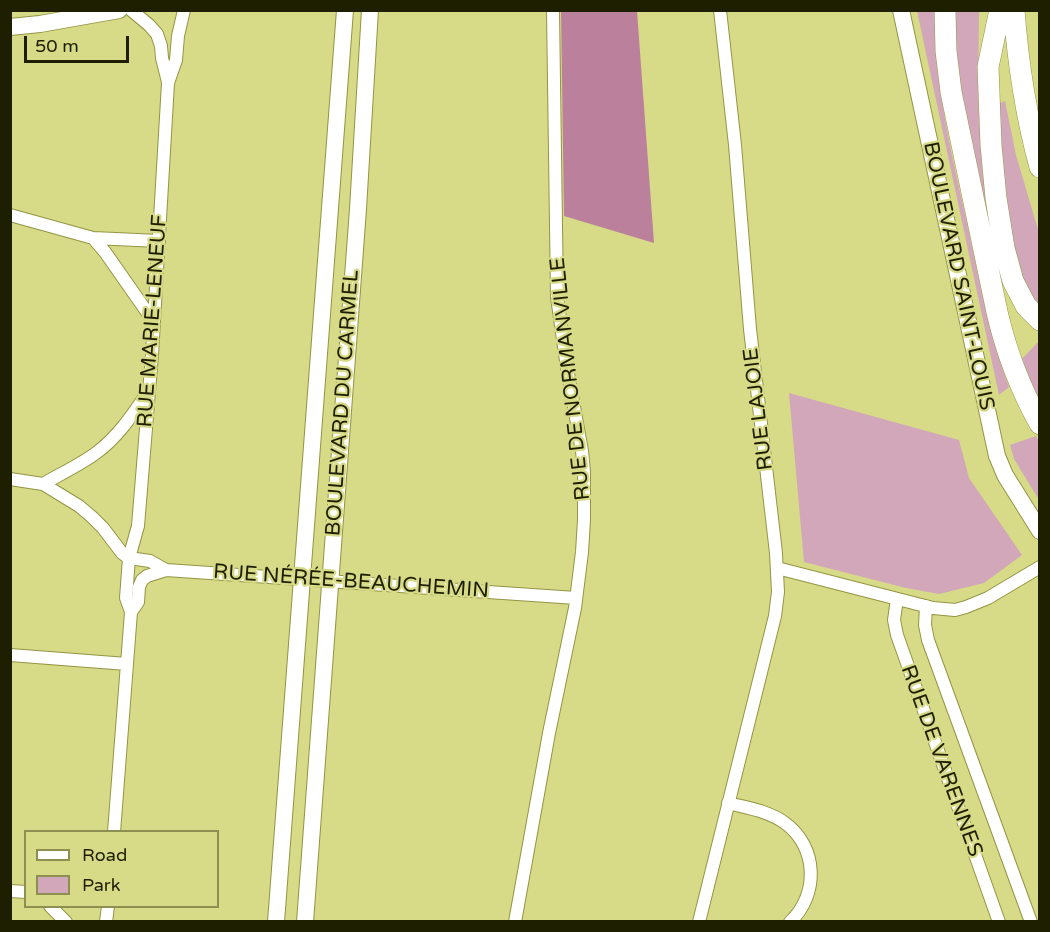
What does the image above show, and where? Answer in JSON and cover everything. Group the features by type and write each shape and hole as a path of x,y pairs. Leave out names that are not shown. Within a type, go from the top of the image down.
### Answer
{"highway":[{"path":"945,10 946,57 951,92 998,318 1012,364 1040,424"},
{"path":"1000,10 988,67 991,146 996,198 1004,248 1013,281 1026,306 1040,320"},
{"path":"1014,10 1025,101 1040,167"}],"street":[{"path":"10,27 119,10"},
{"name":"RUE MARIE-LENEUF","path":"131,10 149,24 157,34 168,83"},
{"name":"RUE MARIE-LENEUF","path":"129,558 138,526 154,322 168,83 176,60 178,36 184,10"},
{"name":"BOULEVARD DU CARMEL","path":"276,921 345,10"},
{"name":"BOULEVARD DU CARMEL","path":"305,921 370,10"},
{"name":"RUE DE NORMANVILLE","path":"515,921 576,598 584,537 582,451 567,368 558,297 553,10"},
{"name":"RUE LAJOIE","path":"699,921 775,616 778,592 720,10"},
{"name":"BOULEVARD SAINT-LOUIS","path":"901,10 997,456 1005,475 1040,531"},
{"path":"10,215 93,238 159,241"},
{"path":"93,238 154,322"},
{"path":"318,375 345,377"},
{"path":"43,484 95,454 108,443 122,429 149,391"},
{"path":"10,479 43,484 79,507 92,516 122,553 129,558 126,598 131,612 113,830"},
{"name":"RUE NÉRÉE-BEAUCHEMIN","path":"129,558 150,561 166,570 576,598"},
{"path":"777,568 926,606 955,610 988,598 1040,567"},
{"path":"131,612 138,602 142,580 166,570"},
{"name":"RUE DE VARENNES","path":"897,598 894,620 897,635 999,921"},
{"name":"RUE DE VARENNES","path":"926,606 925,625 928,640 1030,921"},
{"path":"10,655 127,664"},
{"path":"286,794 314,796"},
{"path":"728,803 776,818 793,830 805,848 811,868 810,889 801,908 790,921"},
{"path":"52,908 66,921"}],"green space":[{"path":"917,11 935,11 941,95 951,150 986,310 1009,387 999,395"},
{"path":"952,11 979,11 979,118 993,231 989,233 963,118"},
{"path":"1005,101 1016,155 1039,233 1039,309 1023,289 1011,238 1000,150 1000,103"},
{"path":"1039,341 1039,406 1020,361"},
{"path":"789,393 959,440 969,478 1022,555 984,583 939,594 804,562"},
{"path":"1036,436 1039,442 1039,500 1014,459 1010,445"}],"shaded area":[{"path":"561,11 637,11 654,243 564,216"}]}
